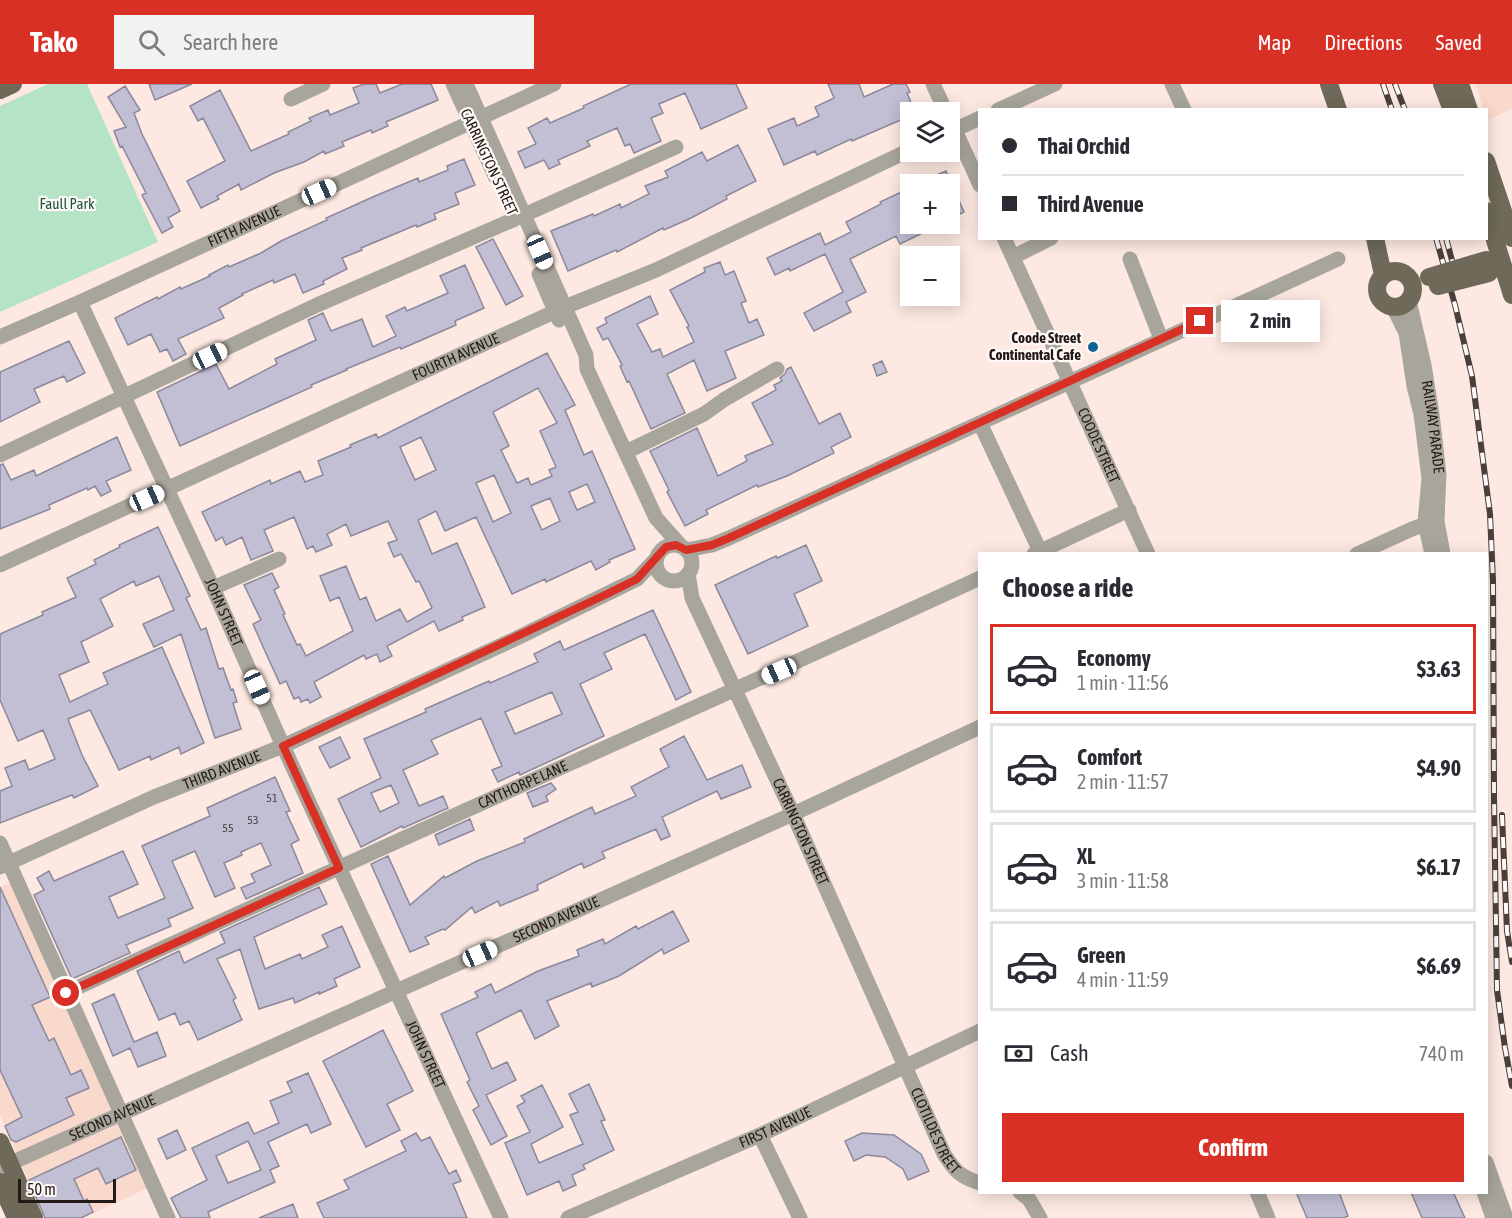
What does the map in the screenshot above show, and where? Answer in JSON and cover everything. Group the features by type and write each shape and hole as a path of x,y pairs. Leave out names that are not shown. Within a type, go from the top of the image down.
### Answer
{"main road":[{"path":"0,90 13,84"},
{"path":"1329,84 1337,108"},
{"path":"1442,84 1451,108"},
{"path":"1460,84 1468,108"},
{"path":"1488,167 1512,238"},
{"path":"1488,218 1512,295"},
{"name":"RAILWAY PARADE","path":"1376,240 1408,287"},
{"name":"RAILWAY PARADE","path":"1386,240 1408,287"},
{"path":"1408,287 1501,263"},
{"path":"0,1142 5,1166 34,1218"},
{"path":"0,1182 16,1218"}],"street":[{"path":"291,99 324,84"},
{"name":"CARRINGTON STREET","path":"453,84 475,120 520,217 560,309 578,361 587,369 656,518 687,558 692,598 793,814 906,1067"},
{"name":"CARRINGTON STREET","path":"465,84 475,120"},
{"name":"FIFTH AVENUE","path":"0,337 554,84"},
{"path":"933,84 941,102"},
{"path":"1002,108 1055,84"},
{"path":"1173,84 1183,108"},
{"path":"960,124 978,119"},
{"path":"960,145 978,180"},
{"path":"0,455 317,305 676,147"},
{"name":"FOURTH AVENUE","path":"0,565 560,309 656,270 900,155"},
{"name":"COODE STREET","path":"1005,240 1147,552"},
{"path":"1013,257 1047,240"},
{"path":"1130,259 1161,339"},
{"path":"687,558 671,545 658,556 658,571 666,578 677,580 687,558 712,545 1338,259"},
{"name":"RAILWAY PARADE","path":"1408,287 1424,365 1439,474 1431,522 1432,552"},
{"name":"JOHN STREET","path":"80,302 501,1218"},
{"path":"626,453 704,414 777,369"},
{"path":"980,423 1037,552 1129,510"},
{"name":"CARRINGTON STREET","path":"656,518 658,556"},
{"path":"1362,552 1431,522"},
{"name":"RAILWAY PARADE","path":"1431,522 1442,552"},
{"name":"THIRD AVENUE","path":"4,865 154,797 283,746 518,638 637,579 658,556"},
{"path":"213,588 279,558"},
{"name":"CARRINGTON STREET","path":"666,578 692,598"},
{"name":"THIRD AVENUE","path":"637,579 666,578"},
{"name":"CAYTHORPE LANE","path":"66,993 978,579"},
{"name":"SECOND AVENUE","path":"5,1166 793,814 978,728"},
{"path":"0,843 4,865 66,993 168,1218"},
{"name":"FIRST AVENUE","path":"568,1218 760,1135 978,1032"},
{"name":"CLOTILDE STREET","path":"906,1067 944,1154 953,1168 964,1178 978,1182"},
{"path":"760,1135 800,1218"},
{"path":"1488,1168 1506,1218"},
{"path":"1023,1194 1029,1199 1040,1218"},
{"path":"1258,1194 1268,1218"},
{"path":"1485,1194 1493,1218"}],"shaded area":[{"path":"1476,84 1512,84 1512,109 1488,120 1488,108 1483,108"},
{"path":"11,882 154,1185 84,1218 44,1218 0,1114 0,887"}],"green space":[{"name":"Faull Park","path":"48,84 87,84 158,242 0,312 0,106"}],"building":[{"path":"149,84 192,84 155,100"},
{"path":"364,84 376,84 380,93 402,84 431,84 438,100 386,122 388,126 372,133 371,130 342,142 344,146 325,154 324,151 241,190 239,184 217,196 219,199 201,208 187,181 225,161 203,118 198,121 190,106 220,90 251,151 289,134 288,132 311,121 309,118 328,110 330,115 359,103 353,88"},
{"path":"631,84 736,84 747,108 701,129 685,93 659,104 663,113 651,118 661,141 634,153 630,144 625,146 617,128 587,141 590,146 558,160 560,164 549,169 544,160 525,168 518,152 536,144 528,128 547,118 550,123"},
{"path":"828,84 859,84 864,97 893,84 906,84 910,92 907,93 911,102 900,102 900,120 817,155 815,151 784,165 768,129 794,118 797,126 819,116 815,107 834,98"},
{"path":"125,86 140,110 134,113 142,134 180,211 168,218 173,227 162,233 142,195 146,193 122,146 120,147 114,131 126,127 108,97"},
{"path":"738,145 756,181 726,196 727,199 691,218 664,230 663,228 617,252 616,250 568,271 551,231 620,204 621,208 649,194 645,186 668,177 665,171 702,152 707,161"},
{"path":"464,159 475,185 455,193 459,204 434,214 436,219 417,227 416,225 342,258 347,269 323,281 324,284 303,293 295,274 274,283 273,280 242,294 219,308 224,318 178,339 186,354 173,361 167,349 160,352 151,334 128,345 115,318 157,297 158,299 180,287 181,289 210,276 228,265 229,267 261,253 327,220 326,218 418,178 419,182 448,170 447,166"},
{"path":"900,193 900,234 920,234 900,244 896,236 850,259 866,292 846,302 851,312 814,331 804,313 843,292 825,254 790,271 789,268 775,275 767,258 820,233 825,245 851,232 846,222 881,204 880,202"},
{"path":"493,239 523,296 506,305 476,247"},
{"path":"720,262 725,275 734,271 746,301 741,303 749,323 757,319 764,335 725,351 736,378 707,391 694,360 667,374 685,413 651,429 608,338 603,340 597,328 607,323 605,318 650,296 658,314 637,324 652,352 660,349 663,357 694,342 687,327 689,326 670,290 705,272 704,268"},
{"path":"465,265 484,308 455,321 456,325 401,349 400,347 346,369 311,385 312,387 180,446 157,392 216,364 229,389 277,364 275,359 316,340 308,320 323,313 331,331 362,319 373,347 396,336 386,316 405,307 407,311 448,293 440,276"},
{"path":"69,341 85,373 67,382 64,376 34,389 40,402 0,422 0,372"},
{"path":"547,353 575,405 565,410 584,455 592,451 635,549 609,560 610,562 596,570 591,561 546,582 545,579 512,594 476,517 445,531 436,511 418,520 432,554 457,543 485,607 439,631 434,621 387,646 392,656 380,662 377,654 366,659 364,655 314,682 321,697 310,703 308,699 301,702 299,697 294,699 286,681 280,684 253,624 261,620 244,585 272,573 279,587 274,590 285,614 283,615 297,645 300,644 306,656 353,631 339,597 330,601 320,576 346,566 360,600 366,597 376,621 400,609 407,622 432,608 419,581 416,582 401,554 394,557 388,543 397,540 388,521 351,536 346,524 327,534 332,545 316,552 313,546 307,549 294,517 264,530 273,551 251,560 242,537 226,545 222,537 216,541 202,512 270,480 271,484 300,471 305,482 323,475 318,461 376,434 378,438","holes":["538,388 557,423 540,431 556,467 549,470 552,476 531,485 528,478 517,483 501,450 509,446 493,412","421,437 436,470 415,480 400,447","494,475 511,513 493,522 476,483","587,484 595,502 577,510 569,492","550,498 560,521 542,530 531,506"]},
{"path":"882,361 887,372 877,376 873,365"},
{"path":"791,367 819,424 840,413 851,437 831,447 834,453 787,476 758,487 757,485 706,510 708,514 685,526 667,492 669,490 650,451 697,428 718,476 747,461 745,456 773,444 752,403 776,390 774,385 782,381 780,378"},
{"path":"117,437 131,470 106,481 111,491 101,496 95,486 88,490 87,488 49,505 50,509 0,529 0,465 3,464 11,480 34,470 36,476"},
{"path":"158,527 190,596 186,598 201,630 206,628 219,669 223,668 231,690 233,689 237,702 233,703 241,729 215,738 181,634 154,647 143,624 174,610 159,576 136,586 134,581 100,599 113,626 81,642 89,662 59,675 70,702 108,684 103,673 162,647 204,743 181,754 179,747 151,760 150,756 119,770 90,710 68,719 82,755 98,786 74,798 72,795 0,823 0,791 12,786 5,768 25,760 29,770 55,759 43,730 18,741 0,700 0,634 76,597 67,578 96,564 94,560 120,547 119,545"},
{"path":"806,545 822,581 794,594 808,626 748,654 715,585 776,556 777,558"},
{"path":"653,610 691,692 676,700 645,634 604,653 612,669 580,684 604,736 520,775 519,772 498,782 492,770 502,766 481,718 431,740 438,754 403,770 419,806 443,796 448,808 403,828 402,826 361,847 338,799 381,778 364,739 426,712 425,709 538,662 534,654 560,641 564,650","holes":["552,692 562,714 515,734 505,712","391,785 399,803 380,812 371,793"]},
{"path":"684,736 707,780 742,765 751,787 721,799 717,791 662,817 670,836 661,840 656,829 602,852 605,858 584,868 582,863 537,885 538,890 500,906 498,901 475,913 472,907 445,930 425,937 429,944 410,952 371,864 388,856 410,905 444,876 445,878 477,861 525,842 524,839 592,807 595,814 636,796 631,787 669,767 660,749"},
{"path":"340,737 350,758 330,768 319,747"},
{"path":"275,777 290,811 286,812 299,840 291,844 303,873 246,899 241,888 255,882 251,874 271,865 261,843 224,863 235,888 215,897 195,851 172,861 193,908 168,919 171,926 126,945 130,953 72,979 34,895 44,890 37,878 49,871 54,881 123,851 138,884 109,897 118,918 165,898 142,846 210,816 207,808"},
{"path":"551,783 556,789 546,796 548,801 533,807 527,793"},
{"path":"470,819 474,830 439,845 435,835"},
{"path":"0,887 50,997 32,1005 49,1041 54,1038 71,1075 81,1070 89,1088 66,1098 74,1115 16,1142 11,1140 5,1126 22,1117 0,1070"},
{"path":"319,887 327,904 254,937 265,969 300,954 302,959 328,947 322,935 342,926 360,967 334,979 337,986 319,994 319,992 295,1003 293,998 259,1009 240,949 217,959 236,998 233,1000 242,1020 198,1040 189,1021 180,1025 175,1013 159,1020 137,971 179,951 184,963 225,943 220,932"},
{"path":"673,911 689,941 664,954 662,949 619,976 592,987 591,983 547,1001 559,1026 535,1039 521,1010 476,1033 492,1069 507,1062 516,1080 486,1095 507,1136 491,1145 473,1110 479,1106 467,1082 470,1080 441,1014 478,997 475,992 491,984 495,993 538,971 579,956 577,950 603,939 605,944 636,926 638,929"},
{"path":"114,994 134,1042 157,1032 166,1056 138,1067 130,1048 113,1056 92,1004"},
{"path":"383,1030 413,1091 387,1104 400,1130 366,1147 323,1061"},
{"path":"308,1073 331,1124 311,1133 307,1124 268,1142 279,1166 270,1170 275,1182 208,1212 210,1218 181,1218 171,1198 207,1180 192,1148 248,1122 254,1134 279,1123 270,1101 292,1092 287,1082","holes":["248,1141 261,1170 228,1183 216,1156"]},
{"path":"589,1084 605,1120 601,1121 614,1150 583,1165 585,1169 572,1175 576,1185 563,1191 559,1181 527,1195 505,1143 530,1132 517,1106 525,1102 521,1096 542,1085 563,1127 531,1144 539,1163 583,1144 570,1115 578,1112 569,1094"},
{"path":"177,1130 186,1150 167,1159 158,1139"},
{"path":"416,1133 421,1141 430,1137 449,1174 456,1170 461,1181 453,1184 467,1218 324,1218 317,1203 349,1189 344,1180 406,1151 401,1141"},
{"path":"862,1133 894,1135 921,1154 929,1171 908,1180 903,1169 885,1157 866,1155 854,1161 845,1141"},
{"path":"121,1137 136,1170 106,1184 98,1168 74,1179 84,1201 87,1199 93,1212 81,1218 45,1218 29,1180"},
{"path":"1297,1194 1340,1194 1348,1216 1343,1218 1307,1218"},
{"path":"1412,1194 1454,1194 1465,1218 1422,1218"},
{"path":"293,1204 298,1218 259,1218"}],"railway":[{"path":"1383,84 1391,108"},
{"path":"1395,84 1404,108"},
{"path":"1437,240 1472,376 1490,514 1493,581 1497,990 1512,1086"},
{"path":"1447,240 1457,279"},
{"path":"1502,815 1507,931 1512,962"}],"place":[{"name":"Coode Street Continental Cafe","path":"1093,347"}],"route":[{"path":"66,993 339,868 283,746 518,638 637,579 666,547 676,545 686,550 712,545 729,538 1200,321"}]}
